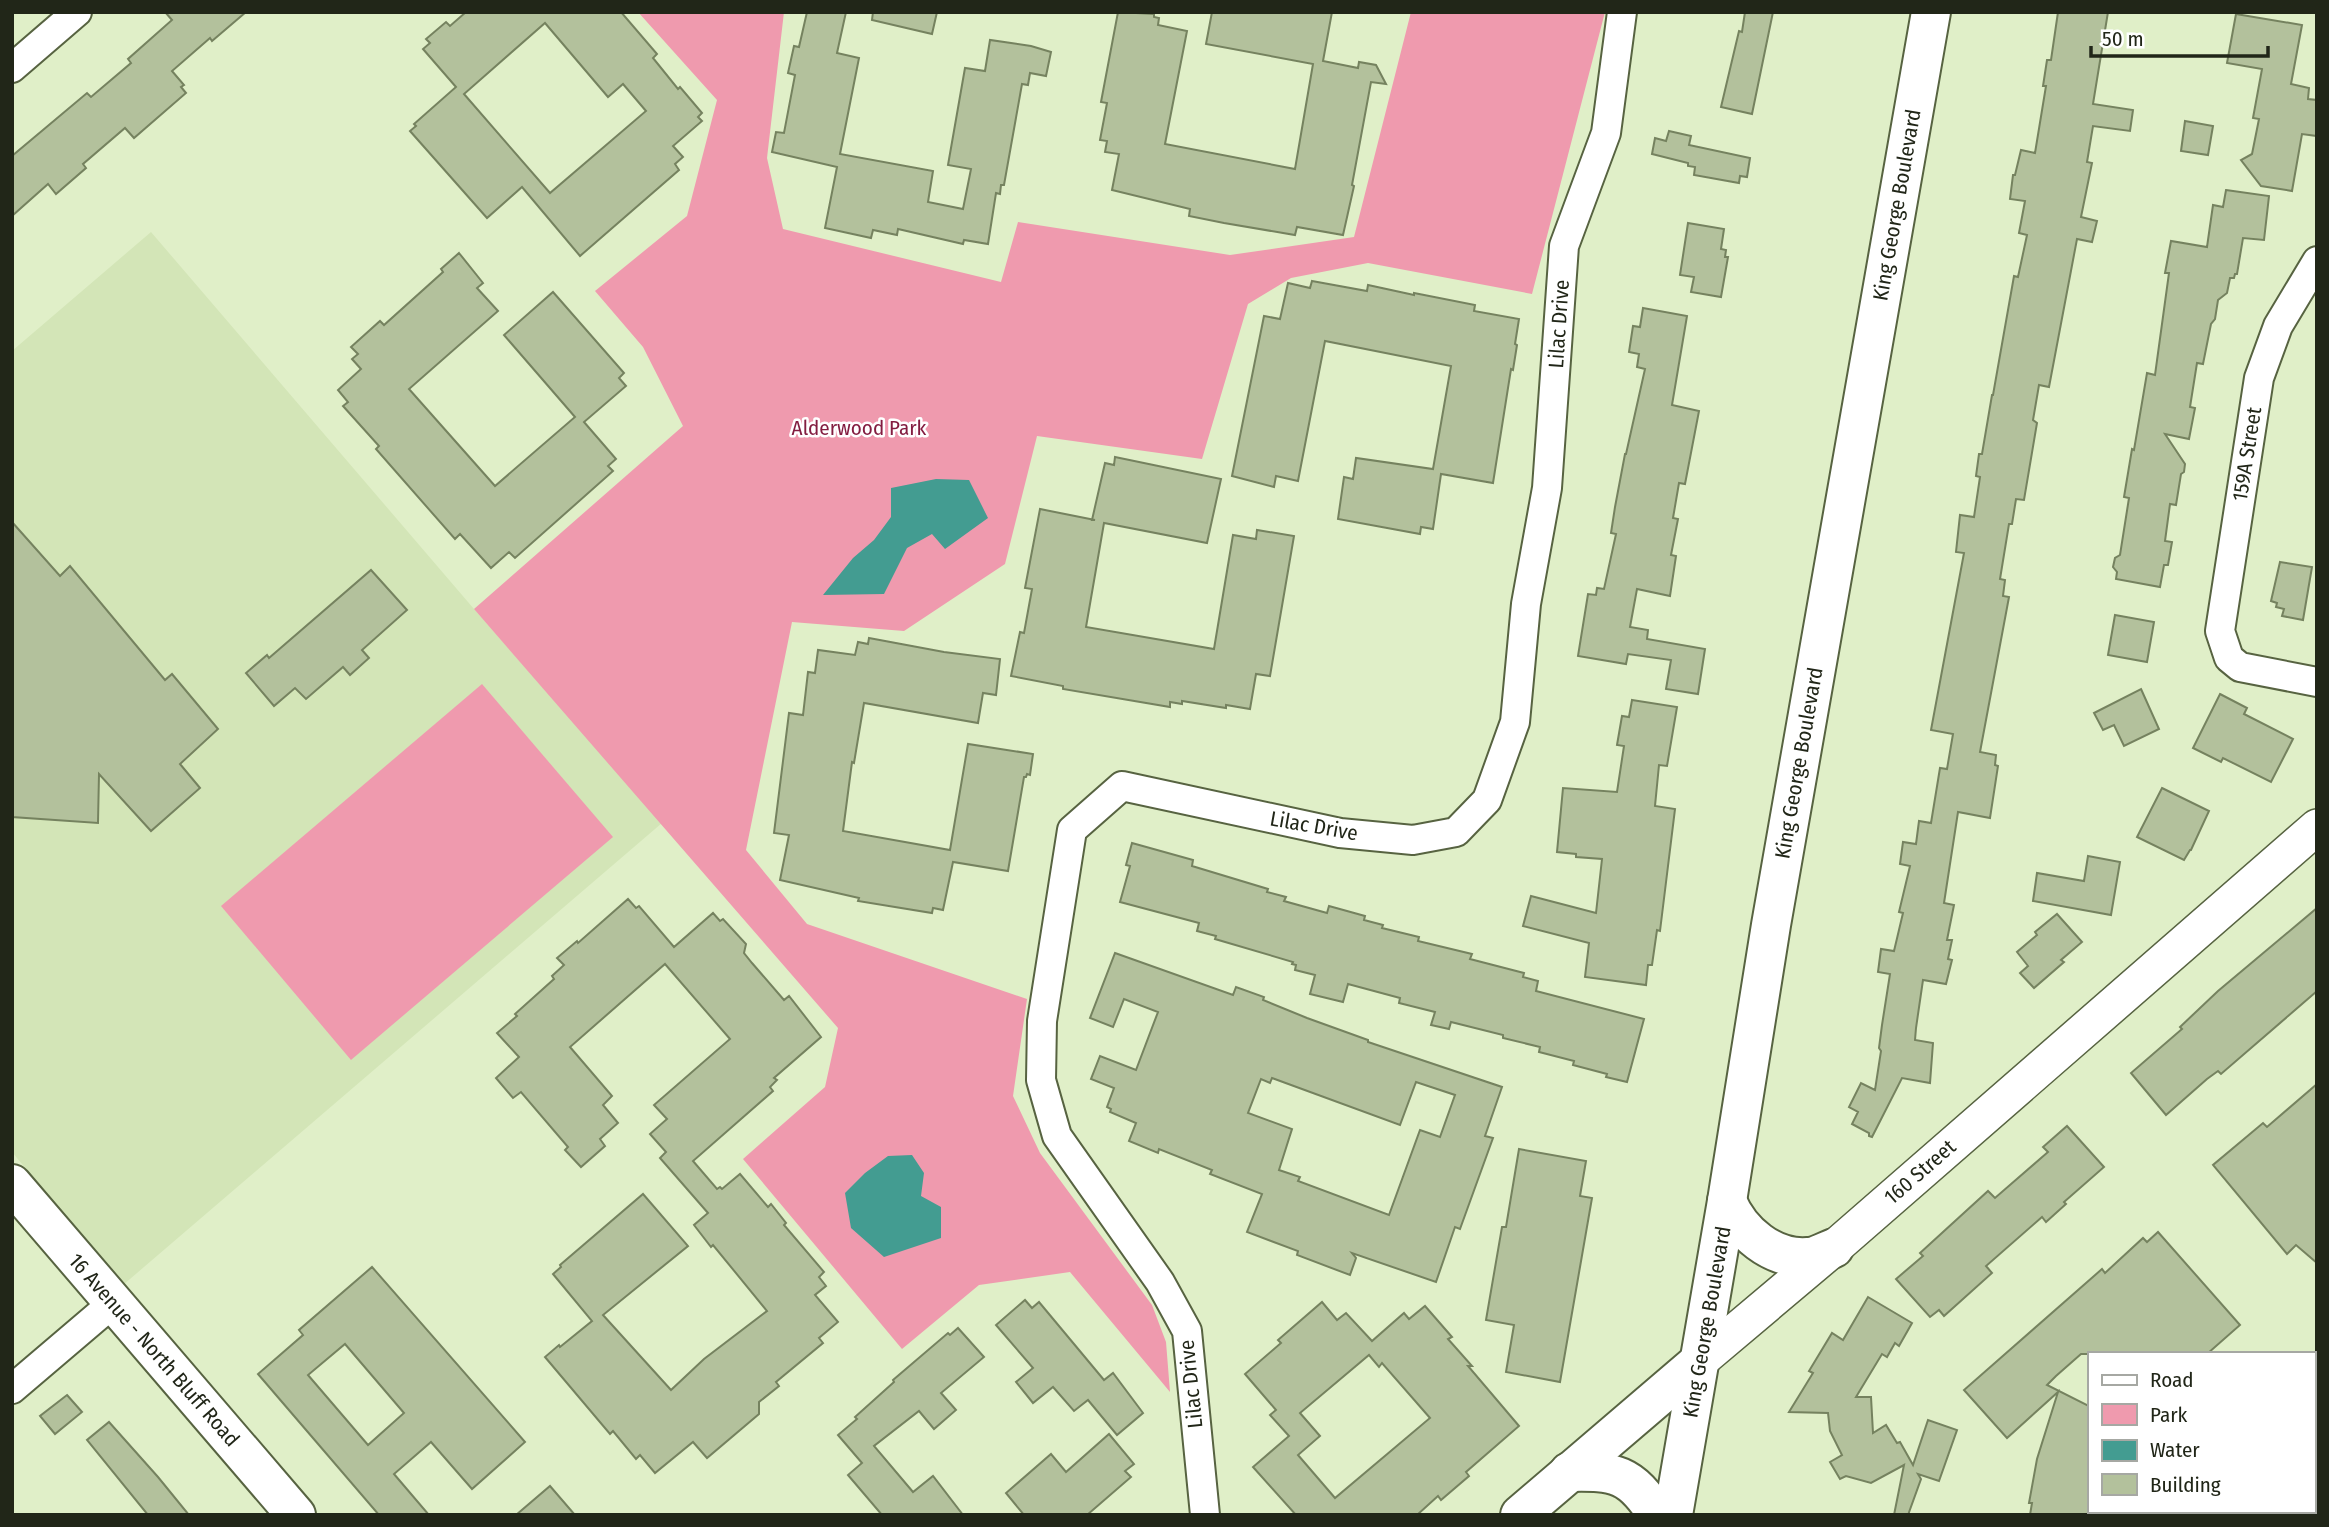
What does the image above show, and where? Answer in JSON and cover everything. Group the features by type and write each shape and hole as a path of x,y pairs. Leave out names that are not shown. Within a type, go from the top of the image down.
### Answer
{"main road":[{"name":"King George Boulevard","path":"1673,1515 1771,925 1931,12"},
{"name":"16 Avenue - North Bluff Road","path":"12,1184 296,1515"},
{"path":"1727,1201 1735,1219 1749,1235 1789,1256 1810,1257 1833,1248"},
{"name":"160 Street","path":"1520,1515 1700,1361"},
{"path":"1569,1472 1605,1471 1628,1480 1657,1515"}],"street":[{"path":"12,68 77,12"},
{"name":"Lilac Drive","path":"1205,1515 1186,1331 1160,1282 1057,1136 1041,1080 1042,1021 1072,830 1122,786 1340,833 1413,840 1456,832 1487,800 1516,722 1525,604 1547,488 1564,246 1606,133 1622,12"},
{"name":"159A Street","path":"2317,261 2278,327 2259,378 2220,631 2229,657 2240,667 2317,682"},
{"name":"160 Street","path":"1700,1361 2317,827"},
{"path":"12,1389 113,1303"}],"shaded area":[{"path":"151,232 474,609 662,823 123,1285 12,1152 12,351"}],"green space":[{"name":"Alderwood Park","path":"638,12 784,12 767,158 783,229 1001,282 1018,222 1230,255 1354,237 1411,12 1605,12 1532,294 1368,263 1291,278 1248,304 1202,459 1037,436 1005,564 904,631 792,622 746,850 807,924 1027,999 1013,1096 1040,1153 1152,1305 1166,1342 1170,1392 1070,1272 979,1285 902,1349 743,1159 825,1087 838,1028 474,609 683,426 643,347 595,291 687,216 717,100"},
{"path":"482,684 613,837 351,1060 221,906"}],"water":[{"path":"936,479 969,480 988,518 945,549 932,534 907,548 884,594 823,595 853,558 874,540 891,517 891,488"},
{"path":"912,1155 924,1173 921,1196 941,1207 941,1238 884,1257 851,1228 845,1193 865,1173 888,1156"}],"building":[{"path":"165,12 246,12 212,41 210,38 172,71 184,85 181,87 186,93 134,138 125,128 83,164 86,168 56,194 48,184 12,216 12,156 87,93 91,97 131,63 128,59 172,20"},
{"path":"466,12 621,12 657,54 653,58 702,113 698,117 702,121 673,146 683,157 675,164 679,170 580,256 522,187 487,218 410,131 416,126 414,124 456,87 423,49 430,43 426,39 446,22 450,26","holes":["545,23 608,97 623,84 646,111 550,193 464,94"]},
{"path":"807,12 846,12 837,53 859,58 840,154 933,171 928,202 963,209 971,169 948,165 965,68 985,71 990,40 1051,52 1046,76 1030,73 1028,85 1022,84 1004,185 1001,185 1000,194 996,193 988,244 964,240 963,244 898,229 897,235 873,230 871,238 825,228 837,167 772,152 776,132 784,133 795,75 788,73 794,46 799,47"},
{"path":"873,12 937,12 932,34 872,20"},
{"path":"1118,12 1154,14 1154,17 1159,18 1158,25 1187,31 1165,144 1295,169 1313,64 1206,44 1212,12 1332,12 1323,61 1358,68 1359,62 1376,65 1386,84 1371,82 1343,235 1297,227 1295,235 1224,223 1189,216 1190,209 1112,190 1119,154 1105,152 1107,141 1100,140 1107,103 1101,102"},
{"path":"1745,12 1773,12 1752,114 1721,107"},
{"path":"2058,12 2108,12 2093,104 2133,110 2130,131 2093,126 2087,162 2092,163 2081,217 2097,221 2092,242 2077,239 2049,387 2039,385 2033,420 2037,423 2024,500 2016,499 2012,524 2009,524 2000,579 2005,580 2003,596 2009,597 1980,752 1996,755 1995,765 1998,766 1990,818 1958,812 1944,903 1954,905 1947,940 1952,940 1948,959 1952,960 1946,984 1923,980 1916,1028 1915,1040 1933,1043 1930,1083 1902,1078 1872,1137 1852,1124 1858,1112 1849,1107 1861,1083 1875,1090 1890,974 1878,972 1881,949 1894,951 1903,913 1899,912 1910,866 1900,864 1903,842 1916,844 1919,821 1931,823 1940,768 1947,769 1953,734 1931,730 1964,553 1956,552 1960,515 1974,517 1980,477 1976,476 1979,454 1982,454 2014,276 2018,277 2027,235 2019,233 2025,201 2010,199 2013,175 2021,150 2035,153 2046,86 2043,86 2047,60 2051,60"},
{"path":"2236,14 2302,25 2291,84 2309,88 2308,99 2317,100 2317,136 2302,134 2292,191 2261,186 2241,160 2252,154 2259,119 2253,118 2262,69 2227,63"},
{"path":"2185,121 2213,126 2208,155 2181,151"},
{"path":"1669,131 1691,136 1689,145 1750,158 1747,177 1740,176 1739,183 1694,175 1695,167 1688,166 1688,163 1652,154 1655,138 1666,141"},
{"path":"2226,190 2269,196 2264,240 2243,238 2237,274 2230,278 2227,293 2218,300 2203,364 2197,363 2190,407 2195,408 2189,439 2165,434 2185,464 2176,505 2170,504 2165,541 2172,542 2160,587 2116,579 2117,572 2113,567 2115,558 2120,555 2129,498 2124,497 2132,449 2134,450 2147,373 2155,375 2169,273 2165,273 2171,241 2207,247 2213,205 2223,207"},
{"path":"1688,223 1724,229 1721,249 1726,250 1725,257 1728,257 1721,297 1691,292 1694,277 1680,275"},
{"path":"459,253 483,283 477,288 498,311 409,389 495,486 575,417 504,335 553,292 624,373 619,378 626,386 584,422 616,459 608,466 613,471 515,558 509,552 491,568 460,534 455,539 376,449 379,446 343,406 348,402 338,390 361,369 352,359 358,354 351,347 380,321 384,325 443,272 441,269"},
{"path":"1312,281 1367,291 1368,285 1414,293 1475,305 1474,311 1519,319 1493,483 1441,474 1433,529 1421,527 1420,534 1338,519 1344,477 1353,479 1356,458 1433,469 1451,366 1325,341 1298,481 1276,476 1274,487 1232,476 1264,316 1280,319 1288,283 1310,288"},
{"path":"1643,308 1687,316 1672,405 1699,411 1685,484 1679,483 1673,518 1678,519 1671,555 1676,556 1670,596 1637,589 1630,627 1648,630 1647,639 1705,649 1698,694 1666,689 1671,660 1628,654 1626,664 1578,656 1588,594 1596,595 1597,588 1604,589 1616,534 1611,533 1615,507 1645,369 1637,367 1639,354 1629,352 1633,326 1640,327"},
{"path":"1115,457 1221,479 1207,543 1104,523 1086,627 1214,649 1233,535 1256,539 1257,530 1294,536 1270,676 1256,674 1250,709 1182,701 1182,704 1170,702 1170,707 1063,689 1063,686 1011,676 1020,632 1024,633 1032,589 1025,588 1040,509 1092,519 1105,463 1114,465"},
{"path":"12,522 60,576 70,566 165,680 172,674 218,729 180,764 200,788 151,831 99,774 98,823 12,817"},
{"path":"2280,562 2312,567 2303,620 2282,616 2284,609 2276,607 2277,603 2271,601"},
{"path":"371,570 407,610 362,650 369,658 350,675 343,667 306,699 295,688 274,706 246,673 267,655 269,658"},
{"path":"2115,615 2154,622 2147,662 2108,655"},
{"path":"869,638 1000,659 996,695 983,693 978,723 864,703 854,763 852,762 843,831 950,850 968,744 1033,754 1030,775 1024,777 1008,871 953,862 943,910 933,908 932,913 858,901 859,898 780,880 789,835 774,833 789,713 803,715 808,672 815,673 818,650 855,655 858,642 868,644"},
{"path":"2141,689 2159,729 2124,746 2114,725 2103,730 2094,713"},
{"path":"2220,694 2247,708 2244,714 2293,739 2271,782 2223,758 2221,762 2193,748"},
{"path":"1632,700 1677,707 1667,766 1659,765 1655,806 1675,809 1660,931 1657,930 1646,985 1585,977 1589,943 1523,926 1531,896 1596,913 1602,859 1557,852 1563,788 1617,792 1624,746 1617,745 1622,716 1629,717"},
{"path":"2162,788 2209,811 2184,860 2137,837"},
{"path":"1132,843 1193,860 1192,866 1268,889 1267,892 1286,897 1284,901 1327,913 1329,906 1365,916 1364,920 1383,925 1382,928 1419,937 1418,941 1472,954 1470,959 1524,973 1523,977 1538,981 1536,991 1644,1019 1627,1082 1573,1065 1574,1061 1539,1052 1540,1047 1503,1038 1503,1035 1451,1022 1449,1029 1431,1025 1435,1012 1399,1003 1400,998 1348,984 1343,1002 1310,994 1315,975 1295,970 1296,965 1292,964 1293,962 1215,939 1216,936 1197,931 1199,923 1120,902 1130,866 1126,865"},
{"path":"2088,856 2120,862 2111,915 2033,901 2037,873 2084,881"},
{"path":"628,899 636,908 639,906 674,947 713,913 720,921 723,919 746,944 744,953 752,963 784,1000 789,996 821,1037 774,1078 777,1080 770,1087 773,1091 693,1161 717,1189 722,1189 740,1174 768,1207 771,1204 786,1223 784,1225 824,1272 819,1277 826,1286 815,1295 838,1322 819,1338 823,1343 776,1382 779,1386 759,1402 759,1414 707,1458 693,1442 655,1473 640,1455 636,1459 613,1431 610,1434 545,1357 592,1321 553,1274 643,1194 688,1246 603,1315 671,1390 704,1359 767,1311 694,1225 708,1213 660,1158 666,1152 650,1134 667,1119 654,1105 730,1039 665,964 570,1047 612,1096 603,1105 618,1123 600,1139 605,1146 581,1167 565,1150 568,1147 521,1092 513,1098 496,1078 519,1057 497,1033 554,979 552,976 564,965 557,958"},
{"path":"2317,908 2317,991 2221,1074 2218,1071 2207,1079 2166,1115 2131,1073 2182,1029 2180,1027 2218,991"},
{"path":"2057,914 2082,942 2034,988 2020,973 2028,966 2017,952 2037,935 2035,932"},
{"path":"1115,953 1233,995 1236,987 1368,1042 1502,1087 1485,1136 1493,1138 1460,1229 1455,1227 1436,1282 1352,1253 1356,1258 1350,1275 1297,1255 1298,1251 1247,1232 1262,1194 1210,1174 1212,1170 1159,1149 1158,1153 1129,1141 1136,1123 1110,1112 1111,1109 1107,1107 1114,1088 1091,1079 1100,1056 1136,1070 1158,1012 1124,999 1113,1027 1090,1018","holes":["1272,1078 1400,1125 1416,1082 1455,1095 1440,1137 1420,1130 1389,1215 1298,1181 1300,1177 1279,1170 1292,1129 1248,1113 1261,1079 1270,1083"]},
{"path":"2317,1084 2317,1263 2296,1245 2287,1254 2213,1165 2263,1123 2267,1127"},
{"path":"2067,1126 2104,1167 2064,1202 2066,1204 2046,1222 2042,1217 1986,1266 1992,1273 1944,1316 1939,1310 1930,1317 1896,1279 1923,1256 1920,1253 1988,1191 1995,1198 2048,1152 2043,1147"},
{"path":"1519,1149 1586,1161 1580,1196 1592,1198 1560,1382 1506,1372 1514,1325 1486,1320"},
{"path":"2158,1232 2240,1325 2209,1352 2088,1352 2081,1354 2056,1376 2047,1385 2088,1406 2089,1515 2030,1515 2032,1503 2029,1503 2037,1459 2058,1392 2007,1438 1964,1390 2102,1269 2105,1273 2143,1238 2147,1242"},
{"path":"372,1267 525,1442 472,1489 431,1442 394,1474 429,1515 379,1515 258,1374 303,1335 299,1330","holes":["345,1344 404,1413 368,1445 308,1375"]},
{"path":"1868,1297 1912,1323 1899,1346 1895,1343 1887,1357 1882,1354 1856,1397 1871,1397 1873,1433 1886,1425 1913,1465 1928,1420 1957,1430 1939,1481 1918,1474 1921,1479 1908,1515 1894,1515 1904,1465 1871,1483 1846,1476 1840,1479 1830,1462 1842,1455 1830,1431 1828,1413 1789,1412 1813,1373 1809,1371 1832,1333 1843,1340"},
{"path":"1025,1300 1032,1308 1039,1302 1104,1380 1113,1373 1143,1413 1117,1435 1088,1400 1074,1411 1053,1387 1033,1403 1016,1382 1033,1368 996,1325"},
{"path":"1322,1302 1337,1320 1346,1313 1372,1341 1404,1313 1409,1319 1425,1306 1452,1337 1448,1339 1472,1366 1468,1366 1519,1426 1466,1472 1469,1476 1441,1500 1438,1496 1417,1515 1296,1515 1253,1467 1289,1436 1270,1415 1276,1410 1245,1374 1281,1343 1278,1340","holes":["1369,1355 1379,1367 1382,1363 1430,1418 1335,1498 1298,1455 1320,1436 1300,1413"]},
{"path":"958,1328 984,1357 941,1393 956,1410 934,1429 919,1411 874,1446 913,1492 933,1476 963,1515 882,1515 848,1475 862,1463 838,1435 894,1382 893,1380 948,1333 950,1335"},
{"path":"67,1395 82,1412 55,1434 40,1416"},
{"path":"109,1422 189,1515 148,1515 87,1440"},
{"path":"1109,1434 1134,1464 1125,1471 1131,1477 1087,1515 1024,1515 1006,1493 1051,1454 1066,1472"},
{"path":"550,1486 575,1515 516,1515"}]}
